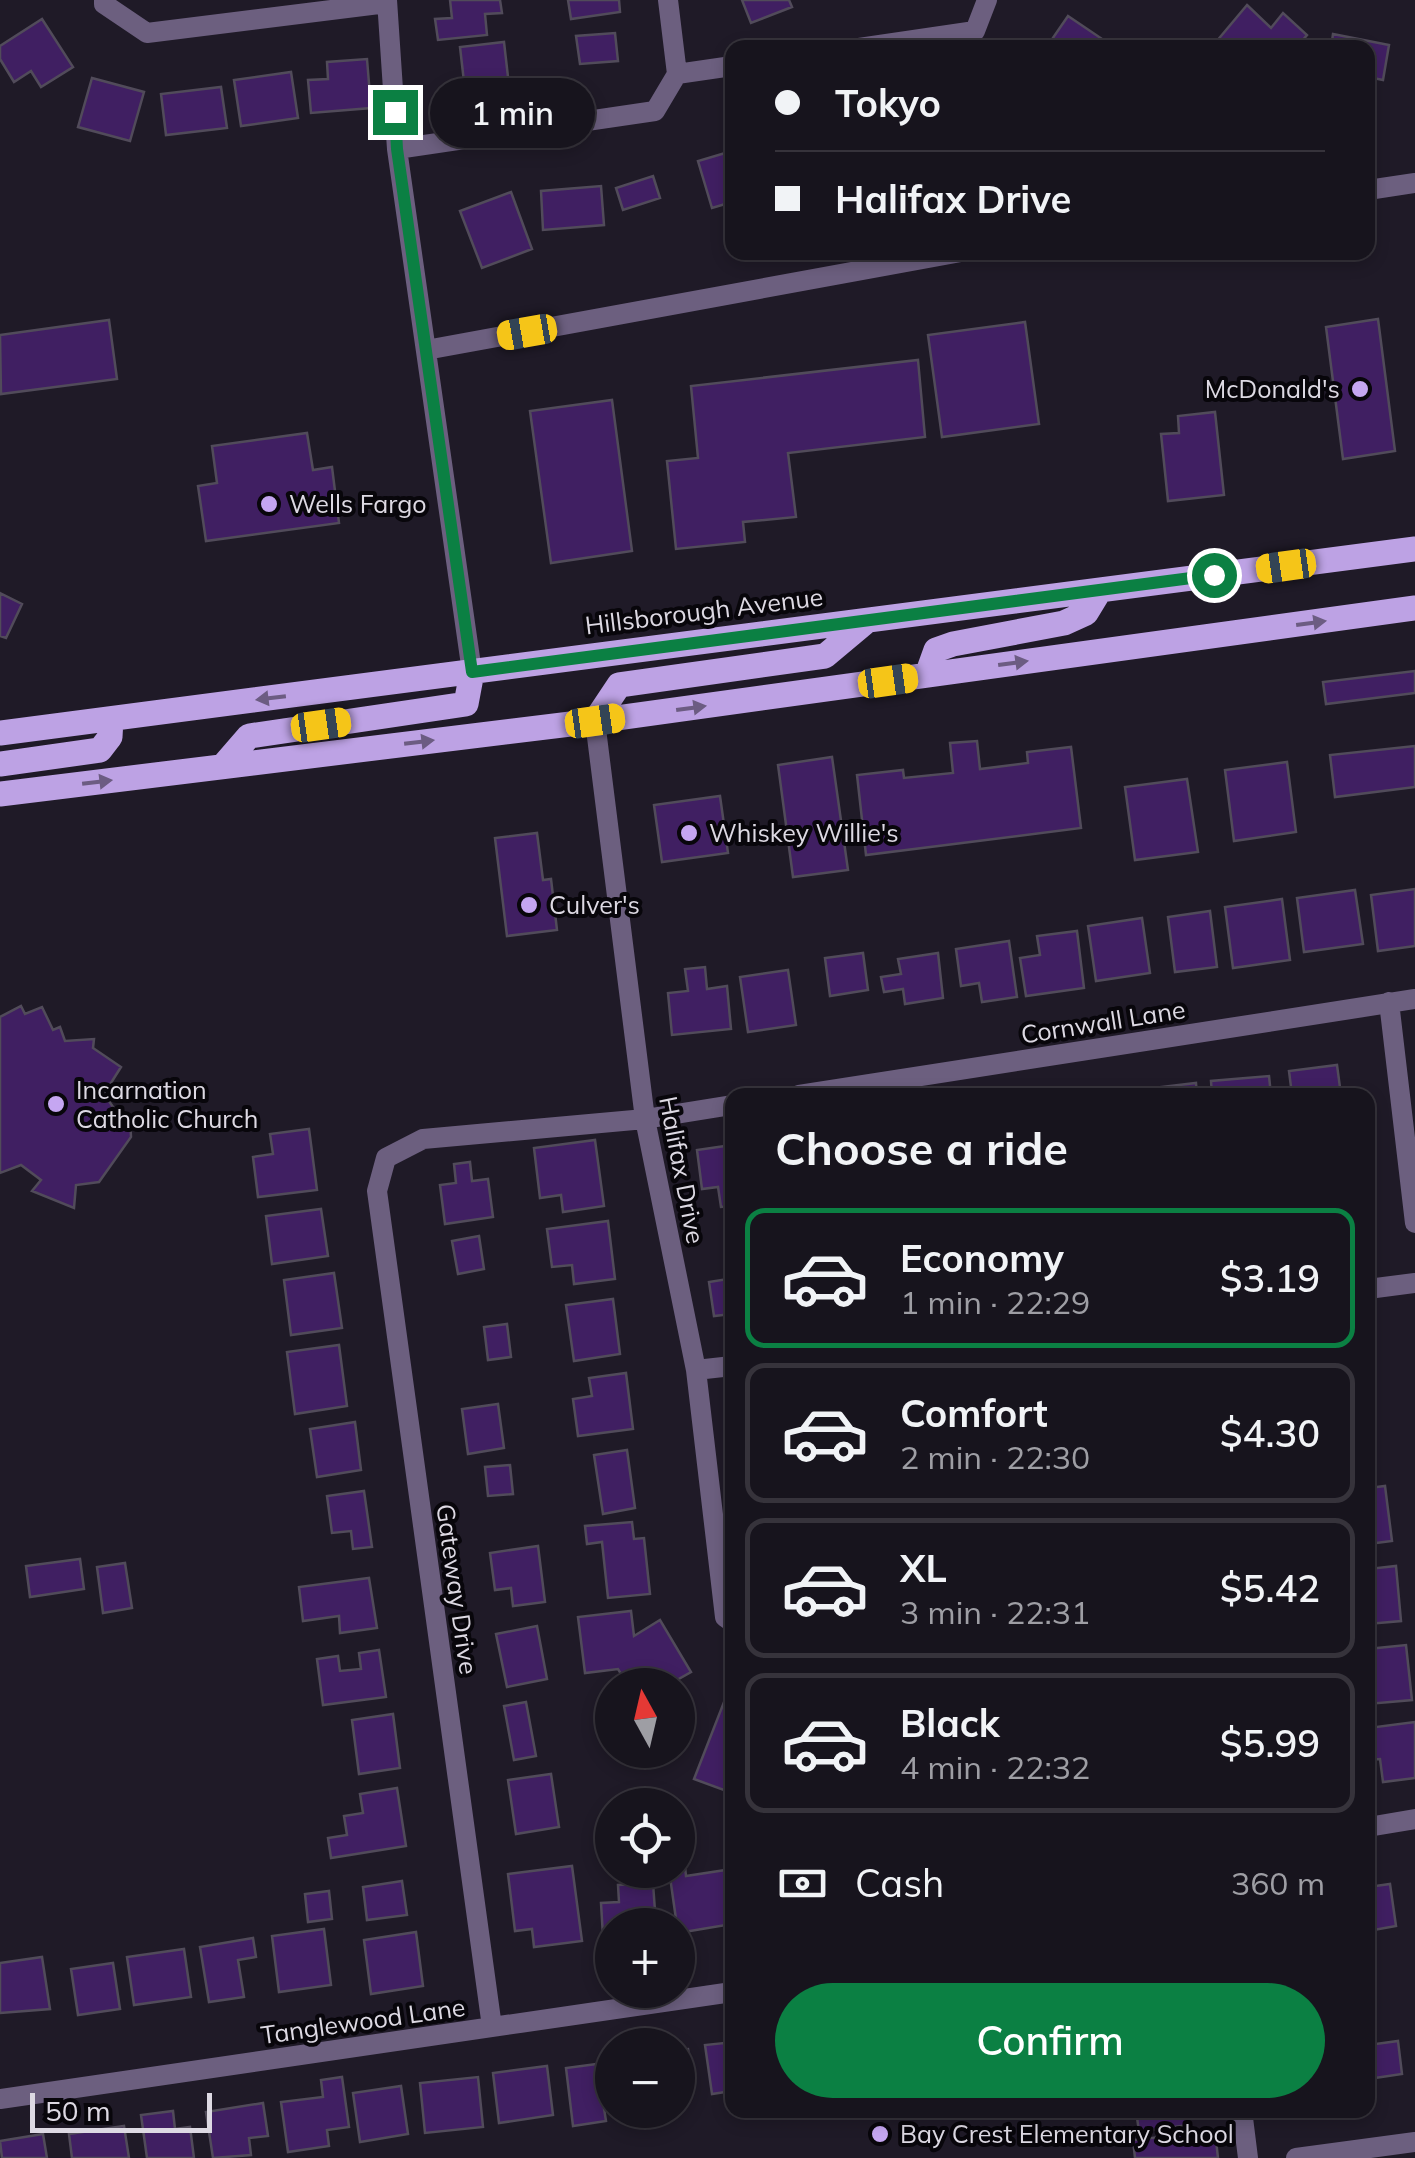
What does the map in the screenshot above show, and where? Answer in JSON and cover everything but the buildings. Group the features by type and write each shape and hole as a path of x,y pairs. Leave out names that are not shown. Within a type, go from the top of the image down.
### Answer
{"main road":[{"name":"Hillsborough Avenue","path":"0,733 1415,549"},
{"path":"927,676 936,650 1064,623 1086,613 1100,590"},
{"path":"0,794 595,721 1415,608"},
{"path":"595,721 619,685 825,656 868,620"},
{"path":"223,766 249,736 466,704 472,672"},
{"path":"0,764 100,750 110,737 112,718"}],"street":[{"path":"104,0 104,4 147,33 387,1 397,149 472,672"},
{"path":"397,149 655,111 677,74 668,0"},
{"path":"911,40 975,30 986,0"},
{"path":"677,74 725,67"},
{"path":"1375,189 1415,183"},
{"path":"426,350 918,260"},
{"name":"Halifax Drive","path":"595,721 645,1119 696,1370 725,1617"},
{"name":"Cornwall Lane","path":"843,1088 1415,999"},
{"path":"1390,1002 1415,1223"},
{"path":"645,1119 725,1107"},
{"name":"Gateway Drive","path":"492,2027 377,1191 386,1158 423,1138 645,1119"},
{"path":"1375,1288 1415,1284"},
{"path":"696,1370 725,1367"},
{"path":"1375,1826 1415,1819"},
{"name":"Tanglewood Lane","path":"0,2099 725,1993"},
{"path":"1243,2118 1248,2158"},
{"path":"1296,2158 1415,2142"}],"place":[{"name":"McDonald's","path":"1360,389"},
{"name":"Wells Fargo","path":"269,504"},
{"name":"Whiskey Willie's","path":"689,833"},
{"name":"Culver's","path":"529,905"},
{"name":"Incarnation Catholic Church","path":"56,1104"},
{"name":"Bay Crest Elementary School","path":"880,2134"}],"route":[{"path":"395,112 397,149 472,672 1214,575"}]}
